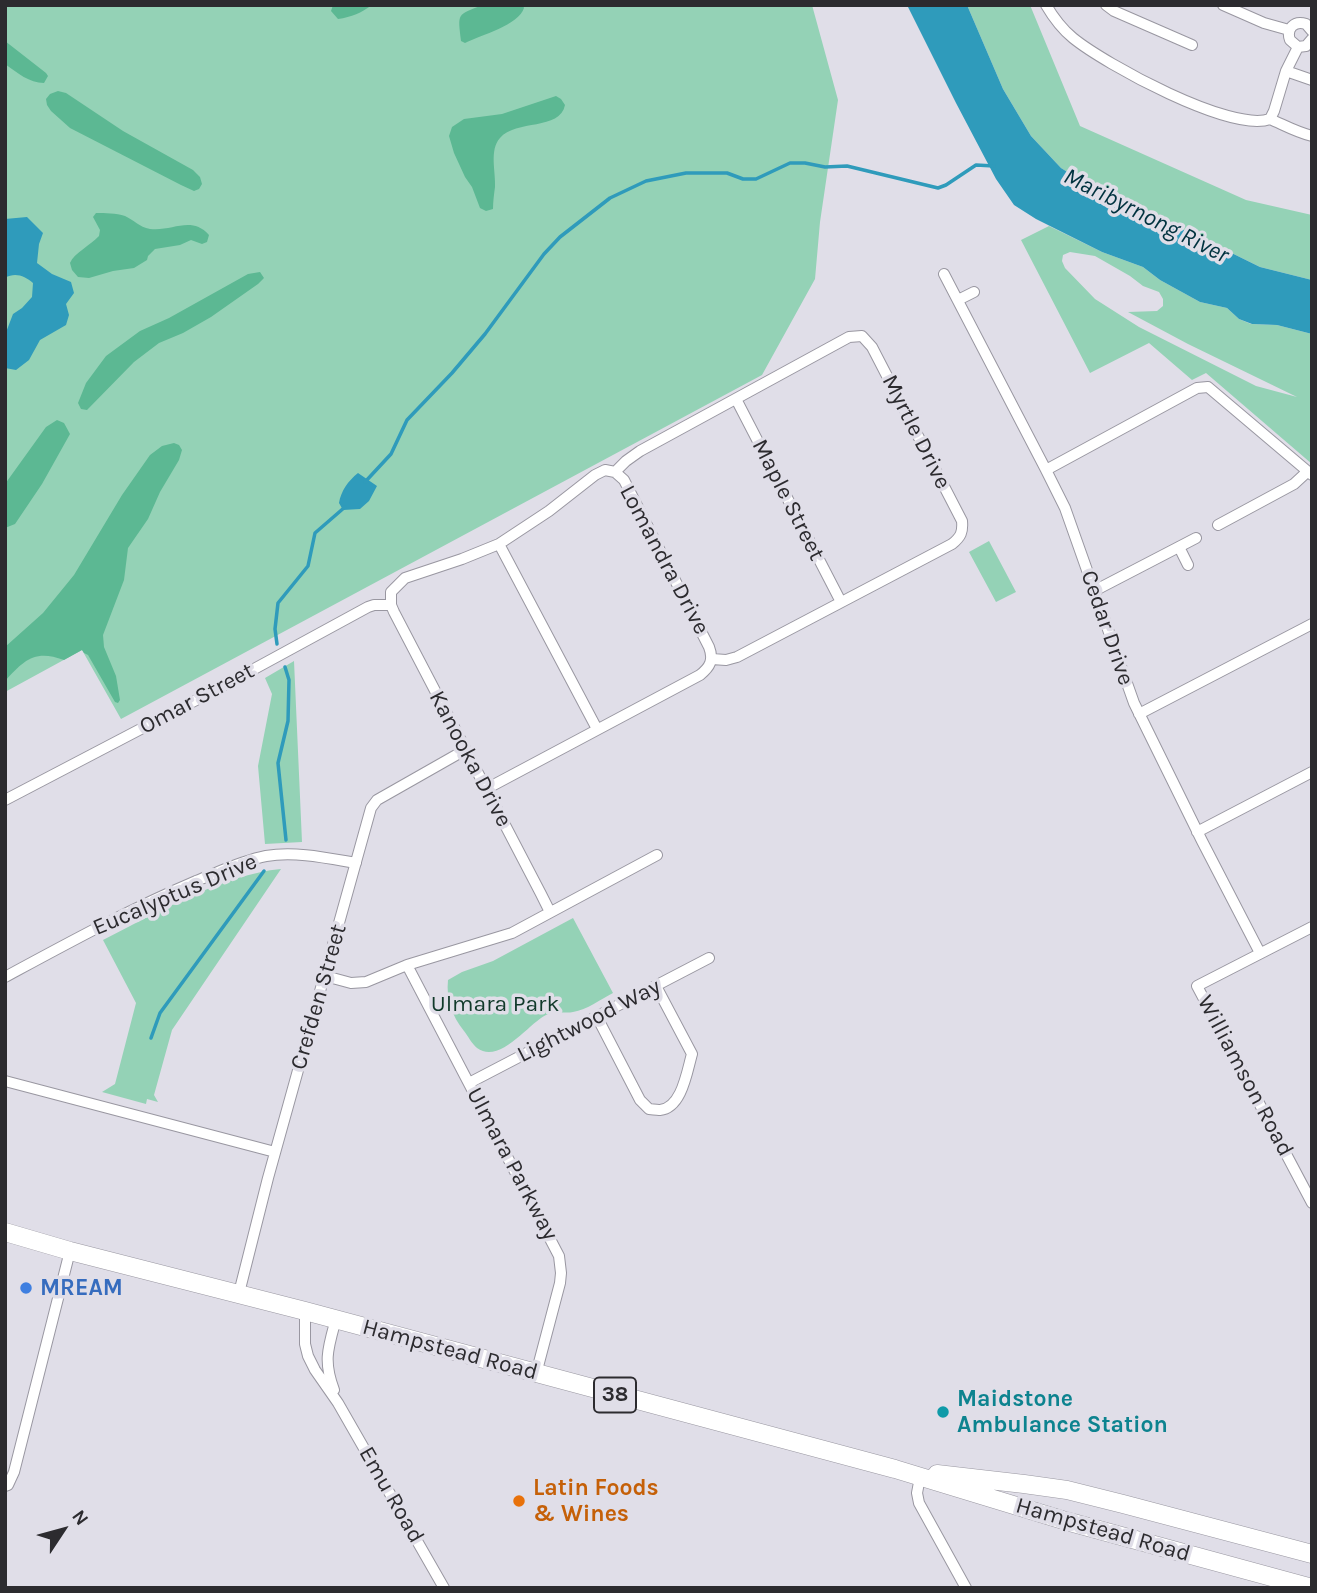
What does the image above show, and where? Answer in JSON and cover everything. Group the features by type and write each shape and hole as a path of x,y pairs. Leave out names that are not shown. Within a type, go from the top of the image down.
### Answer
{"main road":[{"name":"Hampstead Road","path":"5,1232 895,1469 1258,1579 1312,1588"},
{"name":"Hampstead Road","path":"895,1469 1066,1490 1312,1554"}],"street":[{"path":"1046,5 1054,19 1072,37 1104,60 1220,114 1252,121 1269,119 1274,111 1286,71 1298,47"},
{"path":"1105,5 1192,45"},
{"path":"1223,5 1264,23 1289,30"},
{"path":"1312,29 1302,22 1294,24 1289,30 1290,40 1298,47 1306,46 1312,39"},
{"path":"1286,71 1312,80"},
{"path":"1269,119 1312,136"},
{"name":"Cedar Drive","path":"944,274 1065,508 1134,703 1260,953"},
{"path":"958,300 974,292"},
{"name":"Myrtle Drive","path":"615,472 640,450 849,337 862,336 872,347 962,521 963,530 959,538 737,657 726,660 712,659"},
{"path":"1046,470 1197,388 1208,387 1309,474 1218,525"},
{"name":"Maple Street","path":"736,399 841,602"},
{"name":"Lomandra Drive","path":"391,606 391,592 405,578 499,544 549,511 595,475 605,470 615,472 624,480 709,647 712,659 708,668 700,675 485,789"},
{"path":"1094,591 1196,538"},
{"path":"499,544 597,729"},
{"path":"1179,547 1188,565"},
{"name":"Kanooka Drive","path":"391,606 550,912"},
{"name":"Omar Street","path":"5,800 368,607 391,606"},
{"path":"1139,714 1312,624"},
{"name":"Crefden Street","path":"239,1293 275,1152 371,808 377,800 465,750"},
{"path":"1197,832 1312,772"},
{"name":"Eucalyptus Drive","path":"5,977 99,926 172,891 242,862 268,856 290,855 356,863"},
{"path":"325,976 351,983 366,982 407,965 512,933 657,855"},
{"path":"1260,953 1312,927"},
{"name":"Williamson Road","path":"1260,953 1197,986 1312,1203"},
{"name":"Lightwood Way","path":"469,1083 709,958"},
{"name":"Ulmara Parkway","path":"407,965 559,1256 560,1283 536,1374"},
{"path":"597,1017 640,1100 649,1109 669,1107 678,1099 692,1054 656,986"},
{"path":"5,1081 275,1152"},
{"path":"5,1486 14,1472 70,1251"},
{"name":"Emu Road","path":"305,1311 304,1344 315,1370 338,1403 444,1588"},
{"name":"Emu Road","path":"336,1319 327,1353 327,1369 338,1403"},
{"path":"920,1477 917,1493 921,1507 965,1588"}],"green space":[{"path":"5,5 812,5 838,100 820,222 815,279 762,375 121,719 82,650 5,692"},
{"path":"333,5 372,5 356,14 338,19 331,11"},
{"path":"483,5 523,5 524,8 515,20 499,29 465,43 461,41 461,16"},
{"path":"967,5 1030,5 1080,126 1246,200 1312,215 1312,280 1260,267 1125,204 1061,168 1031,136 1003,89"},
{"path":"5,41 46,73 48,76 44,83 28,79 5,64"},
{"path":"58,91 66,93 123,131 193,170 200,177 202,184 199,189 194,191 181,185 70,128 47,105 46,99"},
{"path":"556,96 565,105 555,118 516,128 500,138 494,155 493,209 486,211 480,208 454,153 449,136 452,127 464,119 502,114"},
{"path":"96,213 125,216 150,229 195,226 209,235 207,242 202,244 191,240 180,245 155,249 147,260 134,268 89,278 78,277 70,263 99,236 100,230 93,217"},
{"path":"1049,226 1102,252 1143,267 1160,280 1200,302 1227,308 1239,319 1251,324 1277,325 1312,334 1312,464 1206,373 1192,380 1149,343 1090,373 1021,240","holes":["1070,252 1095,256 1143,286 1159,292 1163,299 1163,306 1157,311 1128,312 1297,397 1256,386 1139,327 1095,299 1065,268 1062,261 1063,255"]},
{"path":"260,272 264,278 258,284 211,317 159,343 134,362 87,410 81,409 78,403 86,383 106,356 140,331 248,274"},
{"path":"57,420 64,423 70,434 42,484 15,524 5,528 5,484 46,427"},
{"path":"174,443 182,450 179,460 148,519 128,548 124,580 103,635 104,647 116,676 120,700 118,703 88,655 82,650 64,660 45,656 31,658 5,681 5,647 43,613 74,575 122,495 150,455 162,446"},
{"path":"989,541 1016,592 996,602 969,552"},
{"path":"294,661 302,842 265,844 258,766 272,694 265,678"},
{"path":"281,869 172,1030 154,1095 158,1102 147,1099 146,1104 102,1092 115,1084 136,1003 103,940 213,887 259,872"},
{"name":"Ulmara Park","path":"573,918 613,993 578,1011 546,1015 514,1041 495,1051 486,1052 477,1048 453,1013 449,1001 448,980 493,961"}],"water":[{"name":"Maribyrnong River","path":"907,5 967,5 1003,89 1031,136 1061,168 1125,204 1260,267 1312,280 1312,334 1277,325 1252,324 1239,319 1227,308 1200,302 1160,280 1143,267 1102,252 1014,205 996,179"},
{"path":"27,217 43,233 37,263 52,274 71,282 74,293 66,304 69,315 66,325 40,340 29,360 16,370 5,368 5,335 13,314 32,297 33,283 20,276 5,278 5,219"},
{"path":"358,473 377,486 369,501 360,509 343,510 339,503 341,494"}],"waterway":[{"path":"365,482 391,454 407,420 485,334 544,254 560,237 610,198 646,181 686,173 727,173 743,179 756,179 790,163 825,167 847,166 938,188 976,165 994,166"},
{"path":"277,644 275,629 278,603 308,566 315,533 345,507"},
{"path":"285,667 289,680 288,721 278,763 286,840"},
{"path":"151,1038 160,1013 264,871"}],"place":[{"name":"MREAM","path":"26,1288"},
{"name":"Maidstone Ambulance Station","path":"943,1412"},
{"name":"Latin Foods & Wines","path":"519,1501"}]}
